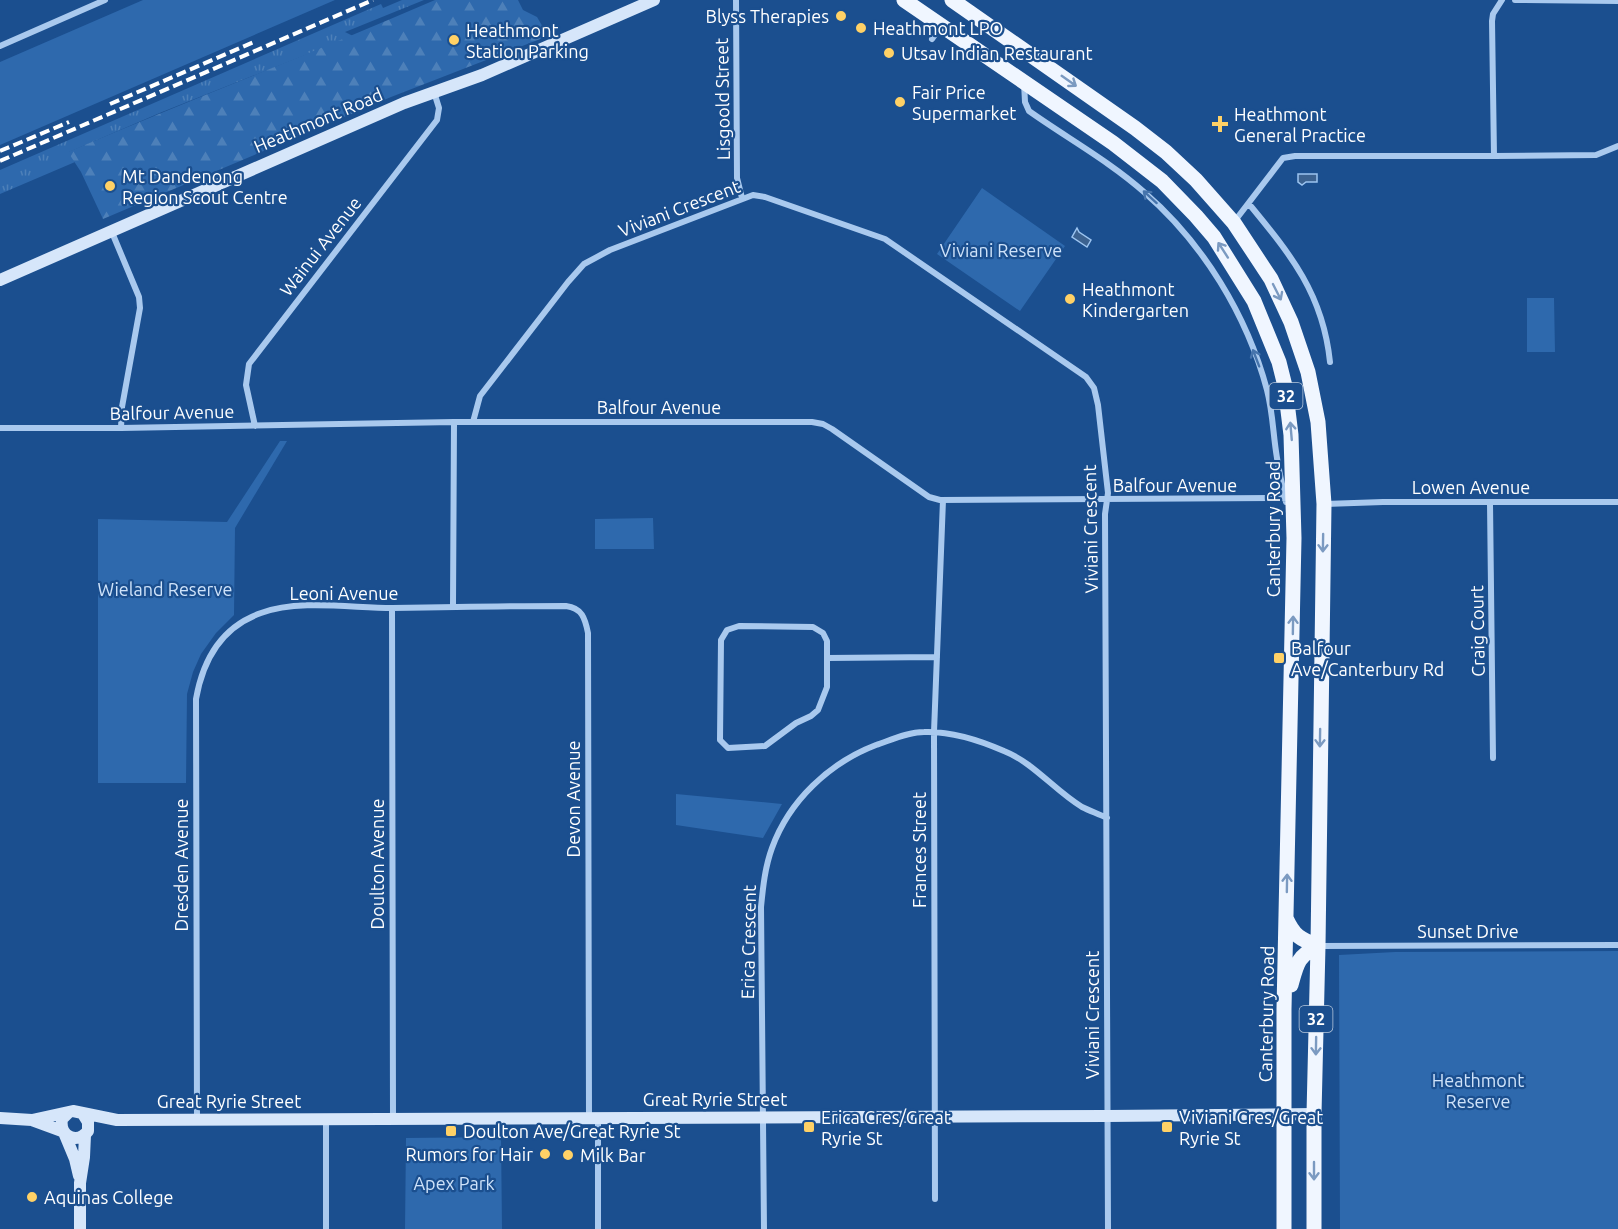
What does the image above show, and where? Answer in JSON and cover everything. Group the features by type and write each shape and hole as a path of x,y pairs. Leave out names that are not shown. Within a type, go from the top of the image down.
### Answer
{"main road":[{"name":"Heathmont Road","path":"0,280 433,92 482,75 654,0"},
{"name":"Canterbury Road","path":"904,0 1113,143 1162,181 1214,237 1254,301 1279,362 1292,435 1289,499 1294,538 1284,1009 1284,1229"},
{"path":"941,25 960,2"},
{"name":"32","path":"960,2 1166,152 1196,180 1234,223 1259,260 1281,299 1308,372 1318,422 1324,504 1314,1229"},
{"path":"1286,917 1292,931 1318,946"},
{"path":"1284,1009 1297,963 1304,953 1318,946"},
{"path":"69,1112 62,1119 64,1133 75,1160 80,1183"},
{"path":"0,1118 32,1120 69,1112 83,1114 88,1122 80,1183 80,1229"},
{"name":"Great Ryrie Street","path":"83,1114 117,1120 1314,1114"},
{"path":"32,1120 73,1138 86,1133"},
{"name":"Great Ryrie Street","path":"86,1133 117,1120"}],"street":[{"path":"0,46 105,0"},
{"name":"Lisgoold Street","path":"736,0 737,178 742,198"},
{"path":"1494,156 1492,21 1493,14 1502,0"},
{"path":"1515,0 1618,1"},
{"path":"932,39 941,25"},
{"path":"1024,82 1024,102 1029,111 1143,191 1184,232 1219,279 1234,306 1267,390 1289,499"},
{"name":"Wainui Avenue","path":"255,426 246,385 249,364 437,120 439,108 433,92"},
{"path":"1234,223 1283,158 1295,156 1596,155 1618,146"},
{"name":"Viviani Crescent","path":"472,422 480,396 584,264 610,250 753,195 765,197 885,240 1086,377 1094,388 1098,405 1108,493 1105,514 1108,1229"},
{"path":"1249,204 1286,249 1306,281 1327,334 1330,362"},
{"path":"111,230 139,297 140,308 122,407 121,428"},
{"path":"453,606 454,422"},
{"name":"Balfour Avenue","path":"0,428 454,422 818,423 832,429 929,497 943,500 1289,499"},
{"name":"Frances Street","path":"935,1199 934,732 943,500"},
{"name":"Lowen Avenue","path":"1324,504 1618,502"},
{"name":"Craig Court","path":"1490,503 1493,758"},
{"name":"Leoni Avenue","path":"239,625 260,613 300,606 392,608 453,606"},
{"name":"Devon Avenue","path":"453,606 566,606 578,609 585,621 588,633 593,1117 598,1229"},
{"name":"Doulton Avenue","path":"392,608 393,1119"},
{"name":"Dresden Avenue","path":"197,1119 196,699 204,667 213,648 228,632 239,625"},
{"path":"739,626 813,627 825,637 827,658 825,696 818,710 811,716 796,723 770,744 762,747 728,748 722,744 719,737 720,650 722,636 727,630 739,626"},
{"path":"827,658 937,657"},
{"name":"Erica Crescent","path":"764,1229 762,906 766,866 777,835 799,800 836,766 865,750 910,734 934,732 953,734 1006,752 1030,765 1082,806 1107,818"},
{"name":"Sunset Drive","path":"1318,946 1618,945"},
{"path":"326,1119 326,1229"}],"green space":[{"path":"143,0 335,0 0,145 0,62"},
{"path":"402,0 424,0 345,32 353,36 162,112 69,152 75,162 0,194 0,170 381,4 383,8"},
{"path":"435,0 518,0 523,10 537,17 548,36 391,97 103,219 81,172 68,152"},
{"name":"Viviani Reserve","path":"982,188 1065,246 1020,311 937,254"},
{"path":"1527,298 1554,298 1555,352 1527,352"},
{"name":"Wieland Reserve","path":"280,441 287,441 235,528 234,615 216,633 201,654 193,672 187,694 186,783 98,783 98,519 227,522"},
{"path":"653,518 654,549 595,549 595,519"},
{"path":"676,794 782,804 763,838 676,825"},
{"name":"Heathmont Reserve","path":"1618,951 1618,1229 1340,1229 1339,955 1395,952"},
{"name":"Apex Park","path":"501,1137 502,1229 405,1229 406,1138"}],"shaded area":[{"path":"1298,174 1317,174 1317,182 1306,182 1302,185 1298,182"},
{"path":"1077,228 1091,240 1087,247 1072,237"}],"railway":[{"path":"0,161 373,0"},
{"path":"110,104 254,42"},
{"path":"0,151 69,122"}],"place":[{"name":"Blyss Therapies","path":"841,16"},
{"name":"Heathmont LPO","path":"861,28"},
{"name":"Heathmont Station Parking","path":"454,40"},
{"name":"Utsav Indian Restaurant","path":"889,53"},
{"name":"Fair Price Supermarket","path":"900,102"},
{"name":"Heathmont General Practice","path":"1220,124"},
{"name":"Mt Dandenong Region Scout Centre","path":"110,186"},
{"name":"Heathmont Kindergarten","path":"1070,299"},
{"name":"Balfour Ave/Canterbury Rd","path":"1279,658"},
{"name":"Erica Cres/Great Ryrie St","path":"809,1127"},
{"name":"Viviani Cres/Great Ryrie St","path":"1167,1127"},
{"name":"Doulton Ave/Great Ryrie St","path":"451,1131"},
{"name":"Rumors for Hair","path":"545,1154"},
{"name":"Milk Bar","path":"568,1155"},
{"name":"Aquinas College","path":"32,1197"}]}
